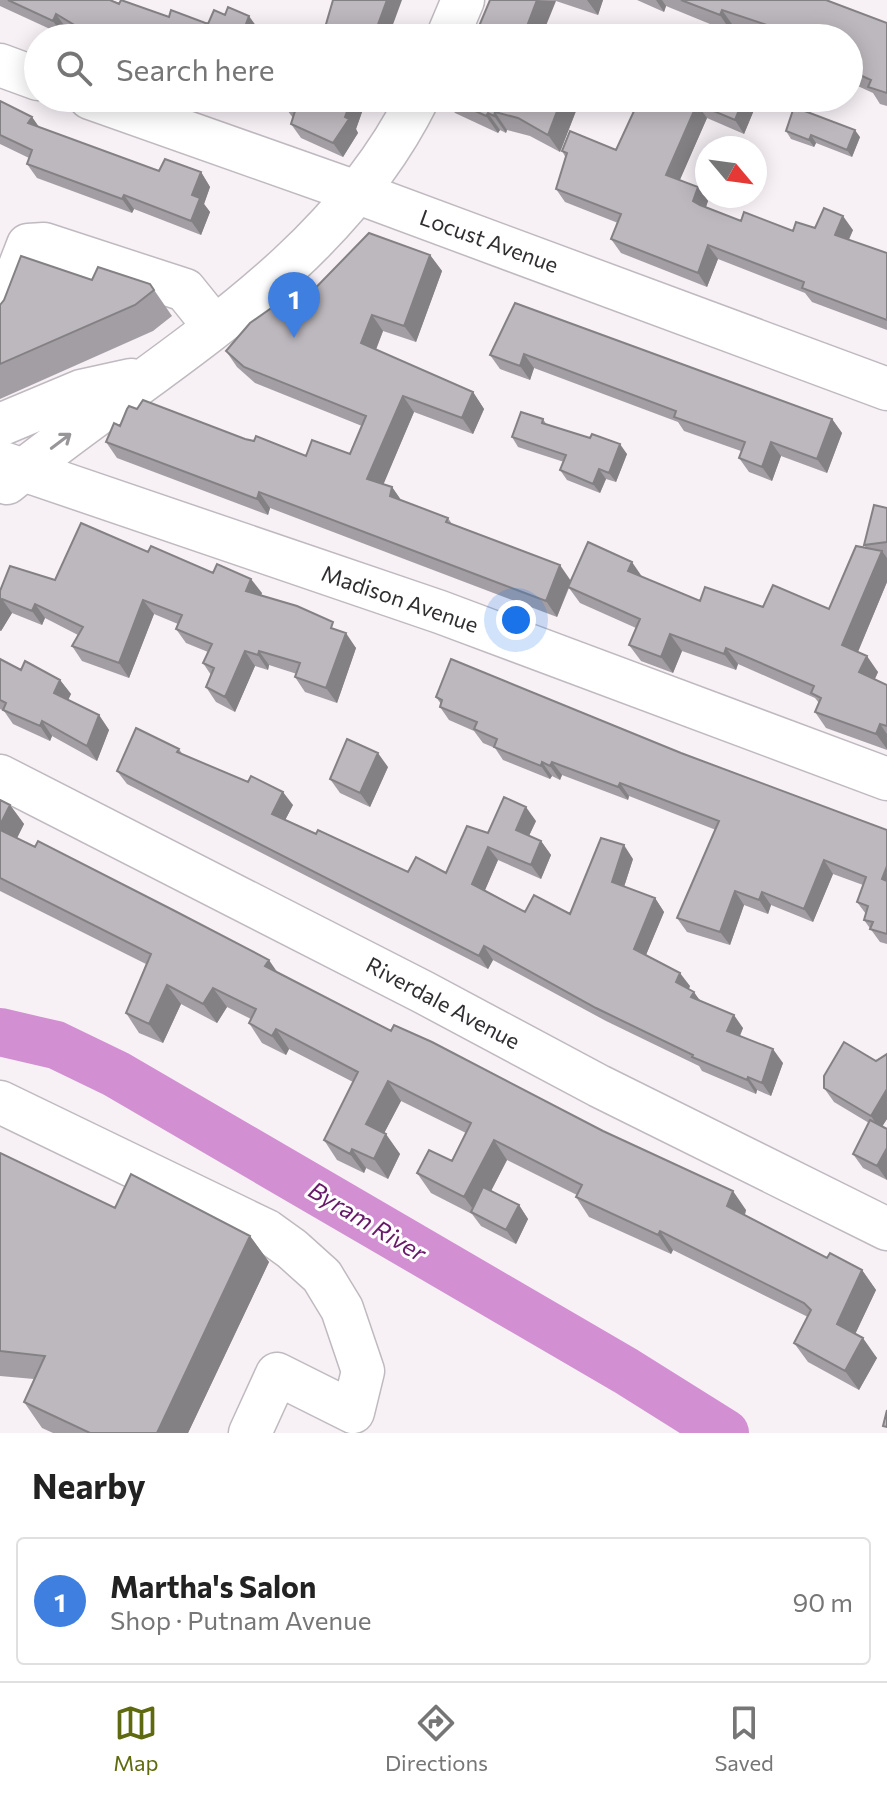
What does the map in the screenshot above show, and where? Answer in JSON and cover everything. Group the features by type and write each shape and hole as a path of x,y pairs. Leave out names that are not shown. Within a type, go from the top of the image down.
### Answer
{"street":[{"path":"453,24 463,0"},
{"path":"0,65 24,74"},
{"name":"Locust Avenue","path":"130,112 356,192 887,389"},
{"path":"8,474 214,326 304,252 334,223 409,112"},
{"path":"0,317 28,245 44,244 185,290 214,326"},
{"path":"0,425 81,391 144,378"},
{"name":"Madison Avenue","path":"8,474 440,612 887,779"},
{"name":"Riverdale Avenue","path":"0,776 423,992 599,1086 887,1229"},
{"path":"0,1102 267,1231 322,1276 342,1309 363,1371 353,1412 277,1374 250,1433"}],"building":[{"path":"8,0 110,0 119,4 121,0 169,17 171,10 208,24 73,24 56,14 53,21"},
{"path":"333,0 387,0 378,24 326,24"},
{"path":"490,0 537,0 528,24 480,24"},
{"path":"681,0 826,0 887,23 887,93 868,87 871,80 863,76 863,24 764,24 722,10 720,15"},
{"path":"228,7 249,16 246,24 208,24 214,10 225,15"},
{"path":"0,101 32,117 28,123 159,171 165,159 201,172 192,195 200,198 191,221 124,195 122,199 27,164 32,150 0,135"},
{"path":"295,112 347,112 345,117 349,119 333,143 291,124"},
{"path":"495,112 557,112 548,135 518,118"},
{"path":"634,112 694,112 666,175 695,186 695,208 708,208 741,221 744,212 793,231 796,222 815,228 824,208 843,216 835,235 887,253 887,320 802,288 804,282 708,245 698,273 611,239 621,214 556,189 567,153 562,151 570,131 616,150"},
{"path":"716,112 738,112 735,120"},
{"path":"792,112 807,112 855,130 847,150 811,135 809,140 786,131"},
{"path":"369,233 430,255 404,326 372,315 361,343 473,392 462,418 403,396 367,479 392,487 390,496 448,518 446,522 560,565 546,601 259,492 257,499 106,442 114,423 120,426 129,406 137,409 143,400 245,439 254,441 256,436 306,456 312,440 350,454 366,416 244,367 226,351 250,323 277,304 294,310"},
{"path":"21,256 92,280 98,267 150,284 154,290 135,305 0,364 0,305"},
{"path":"515,303 832,419 817,459 771,442 762,467 739,458 745,442 674,417 676,411 524,354 520,366 490,355"},
{"path":"521,412 543,419 542,423 620,444 609,473 599,469 593,484 560,470 566,455 512,437"},
{"path":"874,505 887,508 887,542 864,545"},
{"path":"81,523 148,552 151,546 213,573 217,564 251,579 246,591 297,606 333,622 331,628 346,633 326,688 295,677 300,663 259,651 258,655 245,651 225,697 206,687 214,668 203,663 212,644 176,629 182,615 143,600 119,663 72,646 83,627 35,604 32,611 2,599 0,602 0,591 10,566 55,580"},
{"path":"588,542 632,562 628,571 700,601 705,587 763,607 773,585 829,609 856,546 882,551 842,645 867,656 859,672 887,685 887,726 880,724 876,734 815,712 821,698 811,693 814,686 726,648 724,654 670,634 661,657 629,645 640,619 568,587"},
{"path":"0,659 21,670 25,661 60,680 54,693 99,715 87,746 42,721 40,726 3,710 6,703 0,700"},
{"path":"451,659 681,753 887,830 887,866 882,879 887,881 887,934 870,929 873,922 864,920 868,906 857,902 866,877 824,860 804,909 762,892 759,900 735,891 720,932 677,918 719,821 620,783 618,787 552,762 550,766 542,762 541,766 494,747 497,739 474,729 477,722 440,707 442,700 436,697"},
{"path":"136,728 179,749 177,752 248,782 251,776 283,792 272,814 316,834 318,830 408,872 416,857 446,873 467,826 488,833 504,797 526,807 516,830 541,841 531,865 488,847 472,884 525,912 534,895 570,914 601,838 624,845 612,882 655,898 634,949 680,973 676,982 694,992 691,997 734,1015 727,1031 773,1049 762,1083 748,1077 747,1080 692,1057 484,946 479,956 117,771"},
{"path":"347,739 378,753 360,793 330,779"},
{"path":"0,800 10,805 0,825"},
{"path":"0,830 35,847 38,841 173,910 269,960 265,966 391,1031 394,1025 432,1042 603,1131 733,1191 727,1206 827,1258 830,1253 862,1270 837,1324 863,1338 845,1371 794,1343 811,1310 804,1303 660,1231 658,1235 576,1197 582,1185 494,1140 464,1197 417,1173 429,1150 452,1161 471,1123 388,1081 366,1124 386,1134 374,1159 352,1149 350,1154 324,1140 358,1072 276,1029 272,1036 249,1023 256,1009 213,988 203,1004 167,985 149,1024 126,1013 151,954 0,878"},
{"path":"844,1042 876,1061 887,1054 887,1089 871,1116 824,1088 824,1076"},
{"path":"870,1120 887,1129 887,1148 877,1166 853,1154"},
{"path":"0,1153 115,1208 131,1174 250,1236 157,1433 90,1433 24,1402 45,1356 0,1351"},
{"path":"483,1187 519,1205 506,1230 471,1212"}],"waterway":[{"name":"Byram River","path":"0,1032 56,1045 116,1074 626,1371 725,1433"}],"place":[{"name":"Martha's Salon","path":"294,338"}]}
